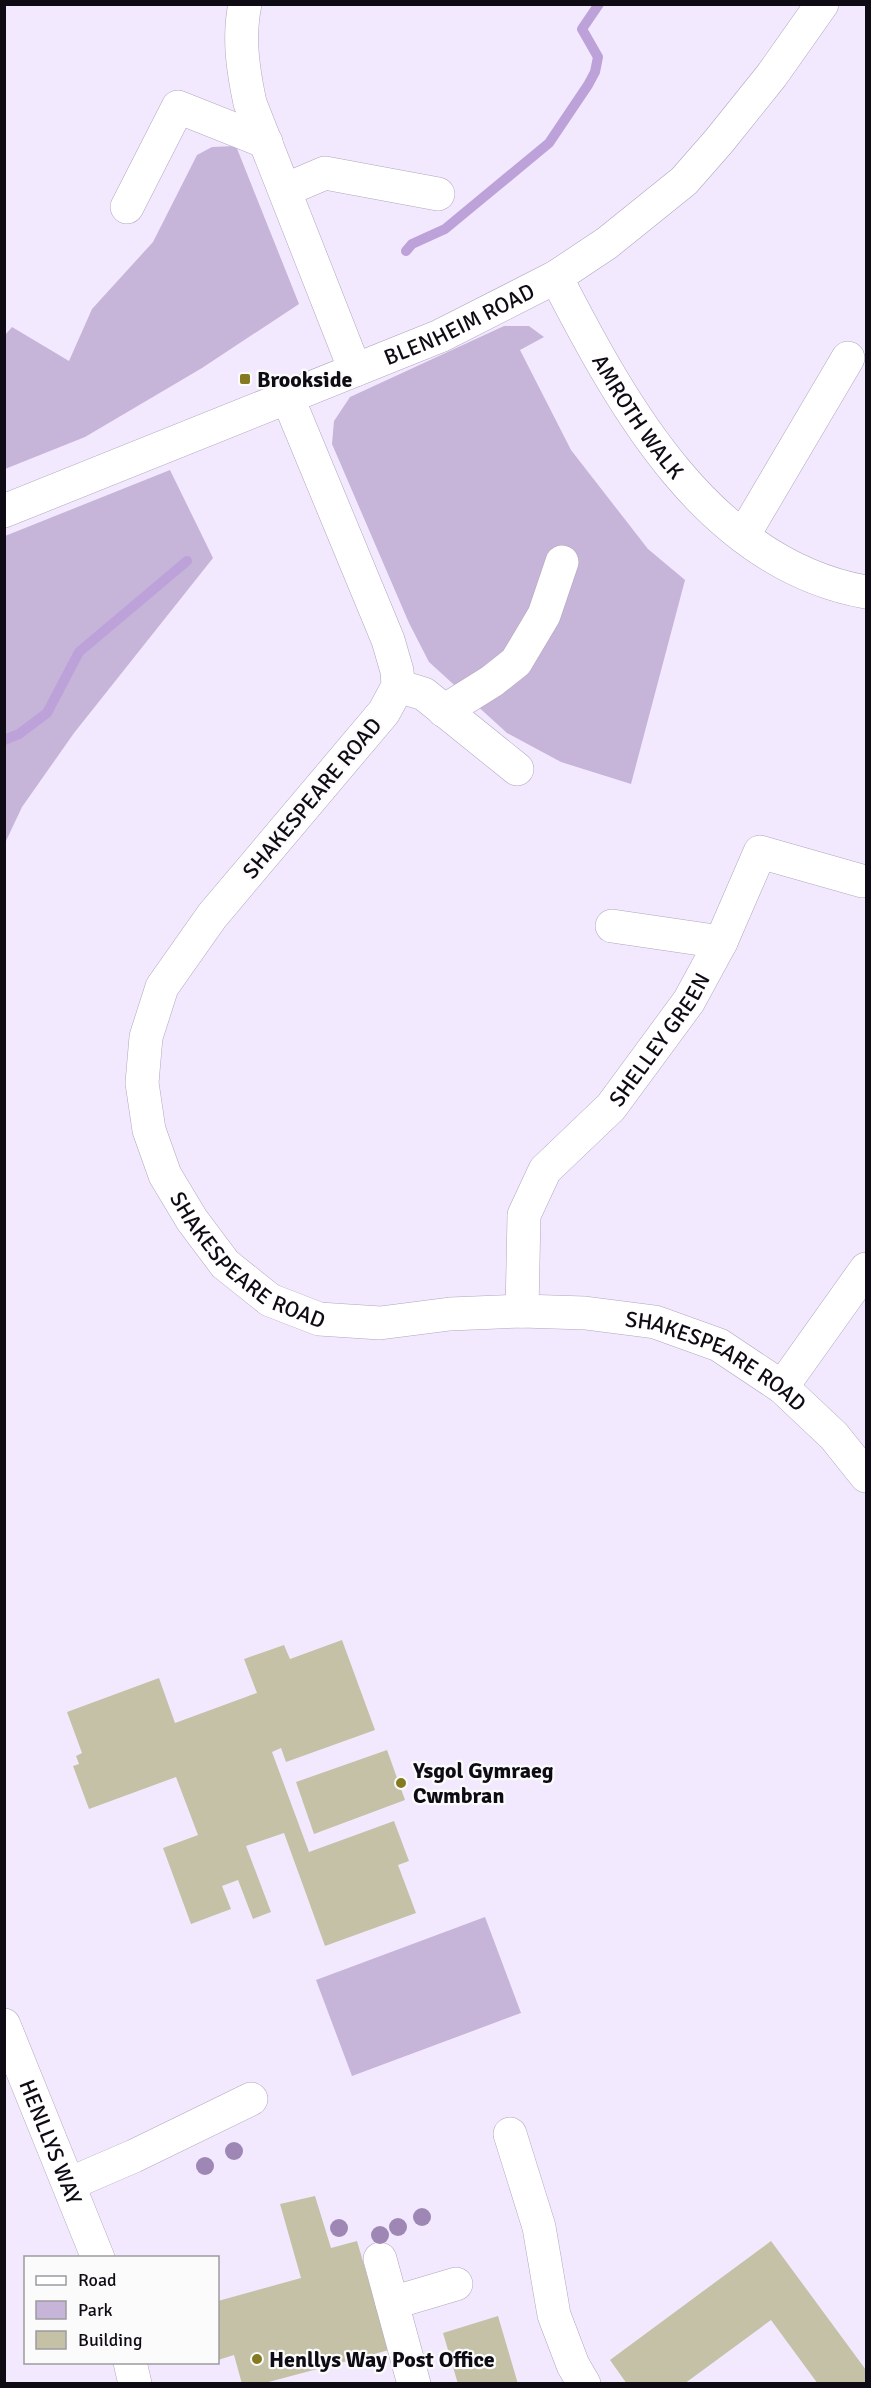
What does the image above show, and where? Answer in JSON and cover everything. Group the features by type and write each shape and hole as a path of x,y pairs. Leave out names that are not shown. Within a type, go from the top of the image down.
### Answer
{"street":[{"path":"245,4 241,24 242,65 250,103 355,370"},
{"name":"BLENHEIM ROAD","path":"4,511 441,336 556,277 607,243 684,181 772,75 822,4"},
{"path":"127,207 178,107 266,142"},
{"path":"285,190 325,173 438,194"},
{"name":"AMROTH WALK","path":"556,277 598,358 664,459 704,502 743,536 792,568 841,588 867,592"},
{"path":"743,536 848,358"},
{"path":"287,396 388,640 397,671 398,686 424,694 517,770"},
{"path":"444,711 492,681 516,662 544,615 562,562"},
{"name":"SHAKESPEARE ROAD","path":"398,686 384,712 212,916 162,987 146,1037 141,1083 149,1130 165,1175 192,1220 225,1264 270,1300 319,1319 380,1323 450,1314 522,1311 585,1313 655,1322 719,1345 782,1387 834,1436 867,1476"},
{"name":"SHELLEY GREEN","path":"522,1311 524,1215 545,1170 611,1107 689,1001 721,942 760,852 862,881"},
{"path":"612,926 721,942"},
{"path":"782,1387 867,1269"},
{"name":"HENLLYS WAY","path":"4,2025 97,2256"},
{"path":"69,2184 134,2156 250,2099"},
{"path":"510,2134 539,2227 554,2316 573,2365 584,2384"},
{"path":"380,2259 414,2384"},
{"path":"392,2304 456,2284"},
{"path":"130,2364 135,2384"}],"green space":[{"path":"236,146 299,304 202,368 85,437 5,469 5,335 12,327 69,361 92,309 153,242 197,155 212,147"},
{"path":"504,326 529,326 544,337 520,350 571,450 648,549 685,580 631,784 561,762 507,733 429,662 409,623 332,444 334,421 350,397"},
{"path":"170,470 213,558 74,733 22,807 5,843 5,536"},
{"path":"485,1917 521,2013 352,2076 316,1980"}],"building":[{"path":"342,1640 375,1730 286,1762 281,1748 272,1752 309,1852 394,1821 409,1861 398,1865 416,1913 325,1946 284,1833 246,1846 271,1912 253,1919 238,1880 222,1886 231,1909 191,1924 163,1848 198,1835 176,1777 89,1809 73,1766 79,1764 76,1756 82,1753 67,1712 159,1678 175,1723 257,1693 244,1659 284,1645 290,1659"},
{"path":"387,1750 405,1800 314,1834 296,1782"},
{"path":"315,2196 331,2248 357,2241 389,2350 261,2384 242,2384 234,2355 219,2360 219,2301 301,2278 280,2204"},
{"path":"771,2241 866,2370 866,2384 818,2384 771,2320 684,2384 627,2384 610,2360"},
{"path":"498,2316 518,2384 458,2384 443,2333"}],"waterway":[{"path":"406,251 412,244 445,229 549,143 595,72 598,57 582,29 599,4"},
{"path":"4,740 19,734 47,713 79,652 187,561"}],"place":[{"name":"Brookside","path":"245,379"},
{"name":"Ysgol Gymraeg Cwmbran","path":"401,1783"},
{"name":"Henllys Way Post Office","path":"257,2359"}]}
